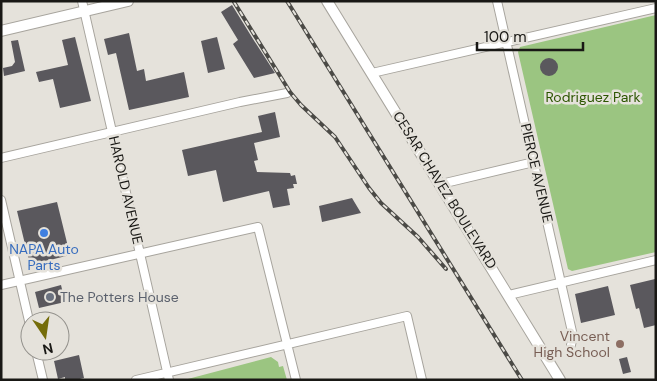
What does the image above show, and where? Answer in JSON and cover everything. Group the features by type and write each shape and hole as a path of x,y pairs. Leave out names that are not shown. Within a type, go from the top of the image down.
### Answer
{"main road":[{"path":"1,31 84,6 128,1"},
{"name":"CESAR CHAVEZ BOULEVARD","path":"327,1 560,380"}],"street":[{"name":"PIERCE AVENUE","path":"497,1 562,282 573,336 571,345"},
{"name":"HAROLD AVENUE","path":"84,6 168,376"},
{"path":"372,73 656,8"},
{"path":"1,158 240,102 287,93"},
{"path":"441,184 534,162"},
{"path":"1,200 26,311"},
{"path":"1,285 140,252 258,227 296,380"},
{"path":"509,295 656,260"},
{"path":"136,380 168,376 287,344 407,316 422,380"},
{"path":"38,361 43,380"}],"green space":[{"name":"Rodriguez Park","path":"656,15 656,252 572,271 568,269 518,52 520,47"},
{"path":"271,357 278,362 279,367 283,366 287,380 184,380"}],"building":[{"path":"232,5 275,73 254,78 233,44 238,40 221,12"},
{"path":"129,33 137,71 144,69 146,81 184,72 189,97 129,110 116,53 108,55 104,39"},
{"path":"75,37 91,101 60,108 53,79 39,82 36,72 68,65 62,40"},
{"path":"217,37 225,69 208,73 201,41"},
{"path":"18,40 25,71 4,76 3,68 12,66 15,62 11,41"},
{"path":"549,58 555,61 558,67 555,73 549,76 543,73 540,67 543,61"},
{"path":"275,112 280,137 254,143 258,160 254,161 257,172 290,173 291,176 295,175 297,184 293,184 294,188 287,189 290,205 273,208 269,191 223,202 216,170 188,176 182,150 262,132 258,116"},
{"path":"352,198 361,213 322,222 319,206"},
{"name":"NAPA Auto Parts","path":"57,202 70,255 30,265 17,211"},
{"path":"655,279 656,325 644,328 639,308 636,309 630,285"},
{"name":"The Potters House","path":"61,285 65,302 39,308 35,292"},
{"path":"608,286 615,315 581,323 575,294"},
{"path":"79,355 84,378 65,380 65,377 58,379 54,361 70,361 70,357"},
{"path":"627,357 631,372 623,374 619,359"}],"railway":[{"path":"287,1 522,380"},
{"path":"234,2 290,92 335,137 381,203 418,237 446,269"}],"place":[{"name":"NAPA Auto Parts","path":"44,233"},
{"name":"The Potters House","path":"50,297"},
{"name":"Vincent High School","path":"620,344"}]}
